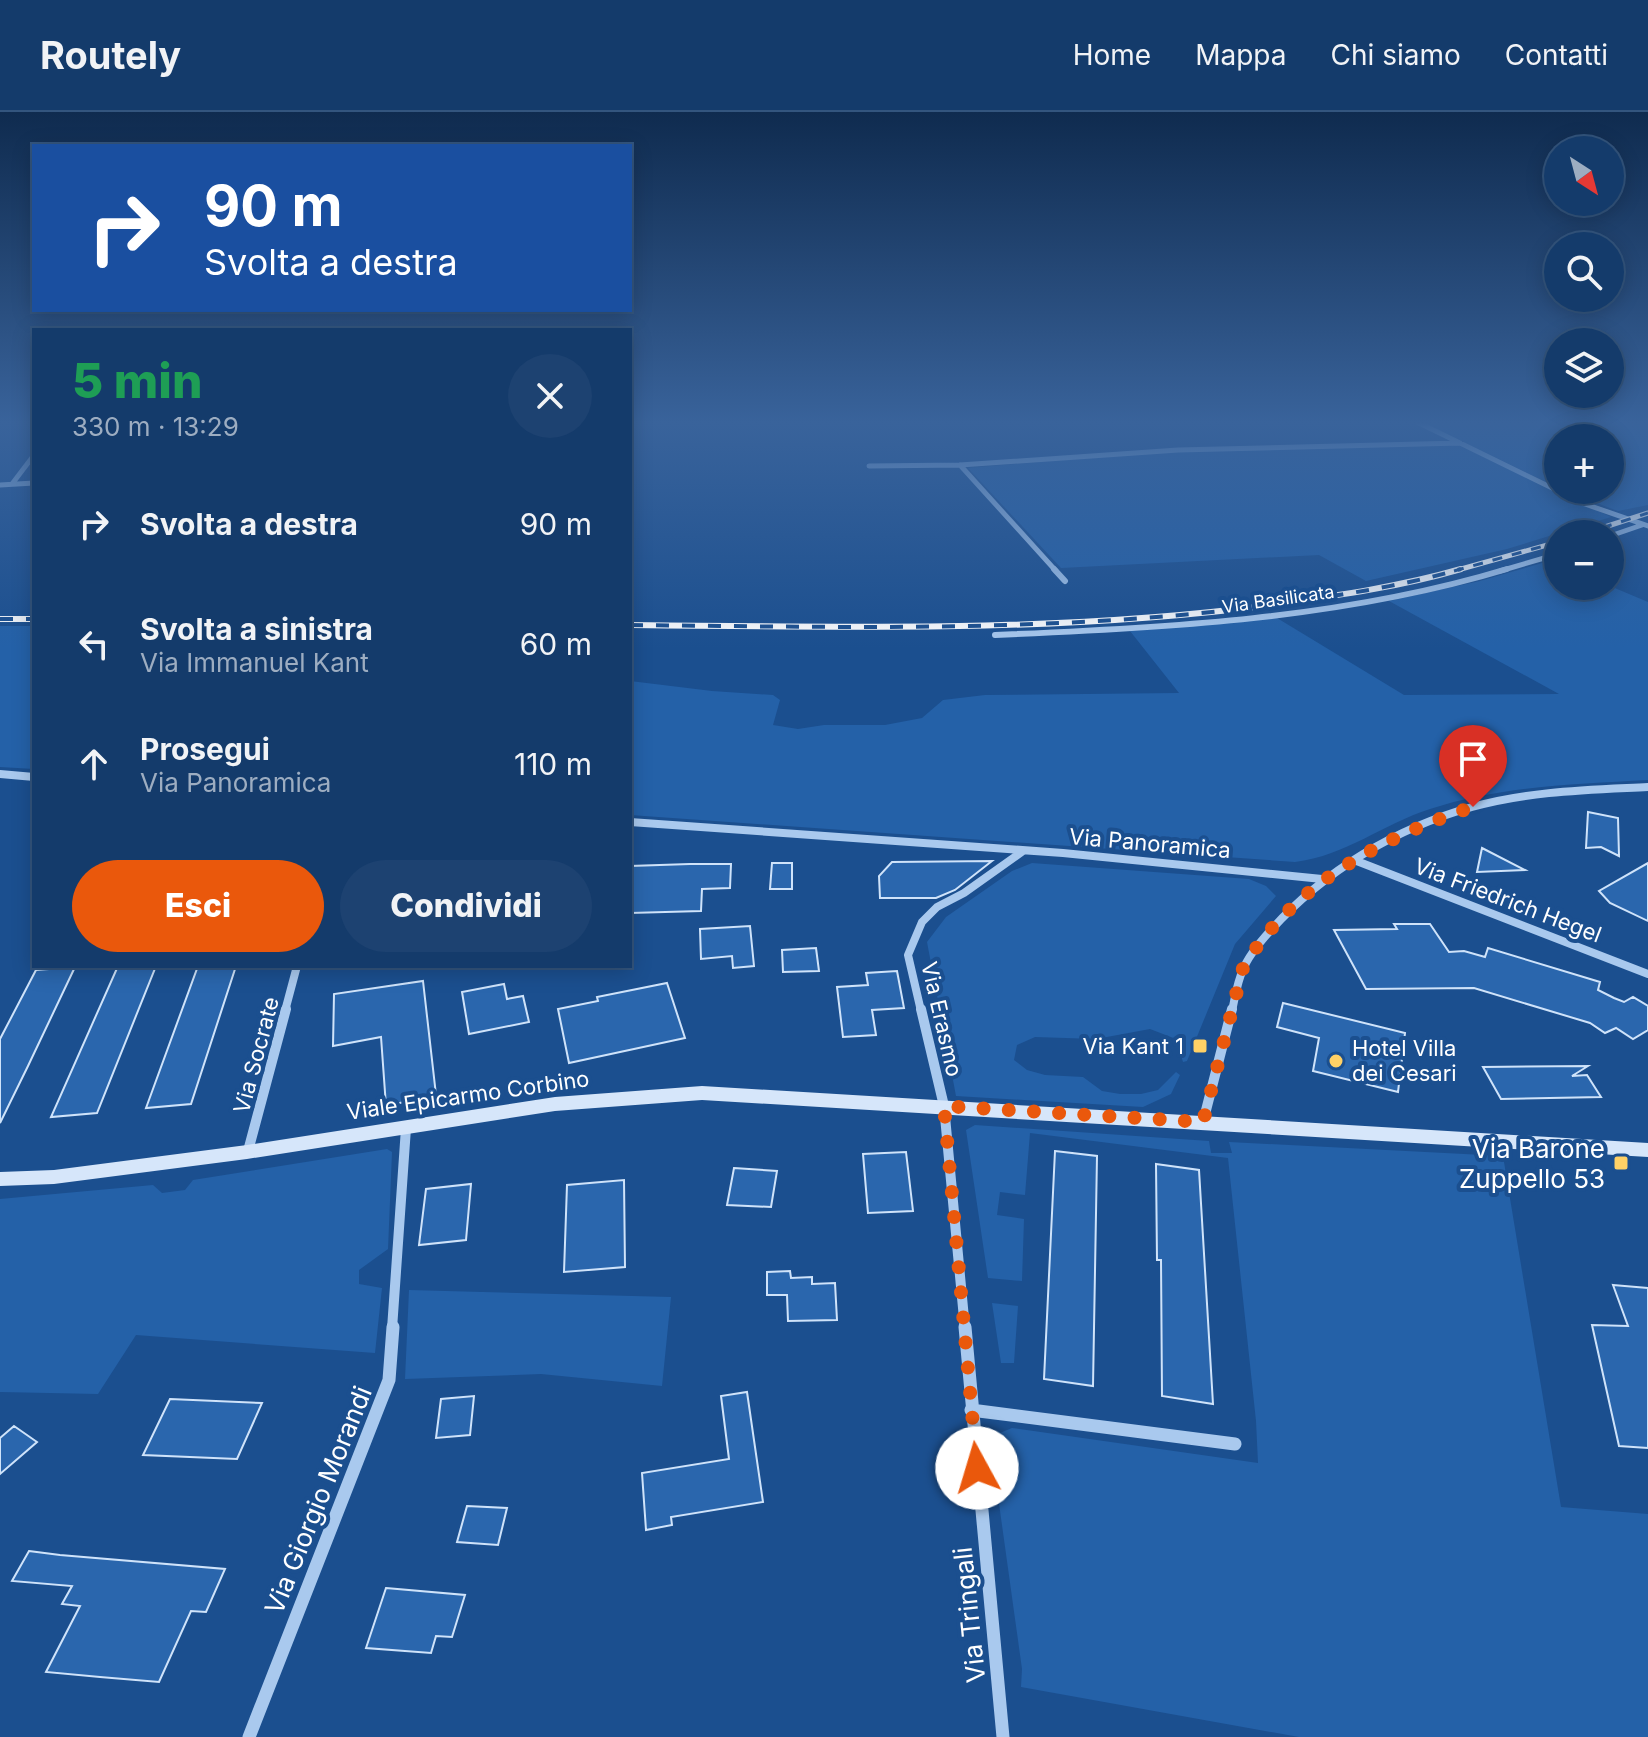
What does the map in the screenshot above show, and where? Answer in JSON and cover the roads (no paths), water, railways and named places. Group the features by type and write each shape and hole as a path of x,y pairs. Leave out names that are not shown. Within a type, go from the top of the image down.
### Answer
{"main road":[{"name":"Viale Epicarmo Corbino","path":"0,1179 54,1177 247,1152 555,1104 702,1093 1648,1150"}],"street":[{"path":"989,497 1065,581"},
{"path":"1570,497 1645,525"},
{"path":"1624,532 1645,525"},
{"name":"Via Basilicata","path":"995,635 1202,623 1291,613 1402,596 1476,579 1544,558"},
{"path":"0,774 32,777"},
{"path":"1203,1122 1243,968 1255,948 1278,922 1322,879 1424,824 1473,807 1547,794 1648,787"},
{"name":"Via Panoramica","path":"632,822 1234,868 1322,879"},
{"name":"Via Erasmo","path":"944,1106 908,955 922,922 937,907 964,893 1023,851"},
{"name":"Via Friedrich Hegel","path":"1354,860 1648,974"},
{"name":"Via Socrate","path":"247,1152 296,968"},
{"name":"Via Tringali","path":"944,1106 1003,1737"},
{"name":"Via Giorgio Morandi","path":"249,1737 389,1380 406,1128"},
{"path":"971,1410 1235,1444"}],"railway":[{"path":"1624,521 1648,513"},
{"path":"1454,571 1544,546"},
{"path":"632,625 951,626 1112,620 1295,602 1390,586 1461,569"},
{"path":"0,619 32,619"}],"place":[{"name":"Via Kant 1","path":"1200,1046"},
{"name":"Hotel Villa dei Cesari","path":"1336,1061"},
{"name":"Via Barone Zuppello 53","path":"1621,1163"}]}
